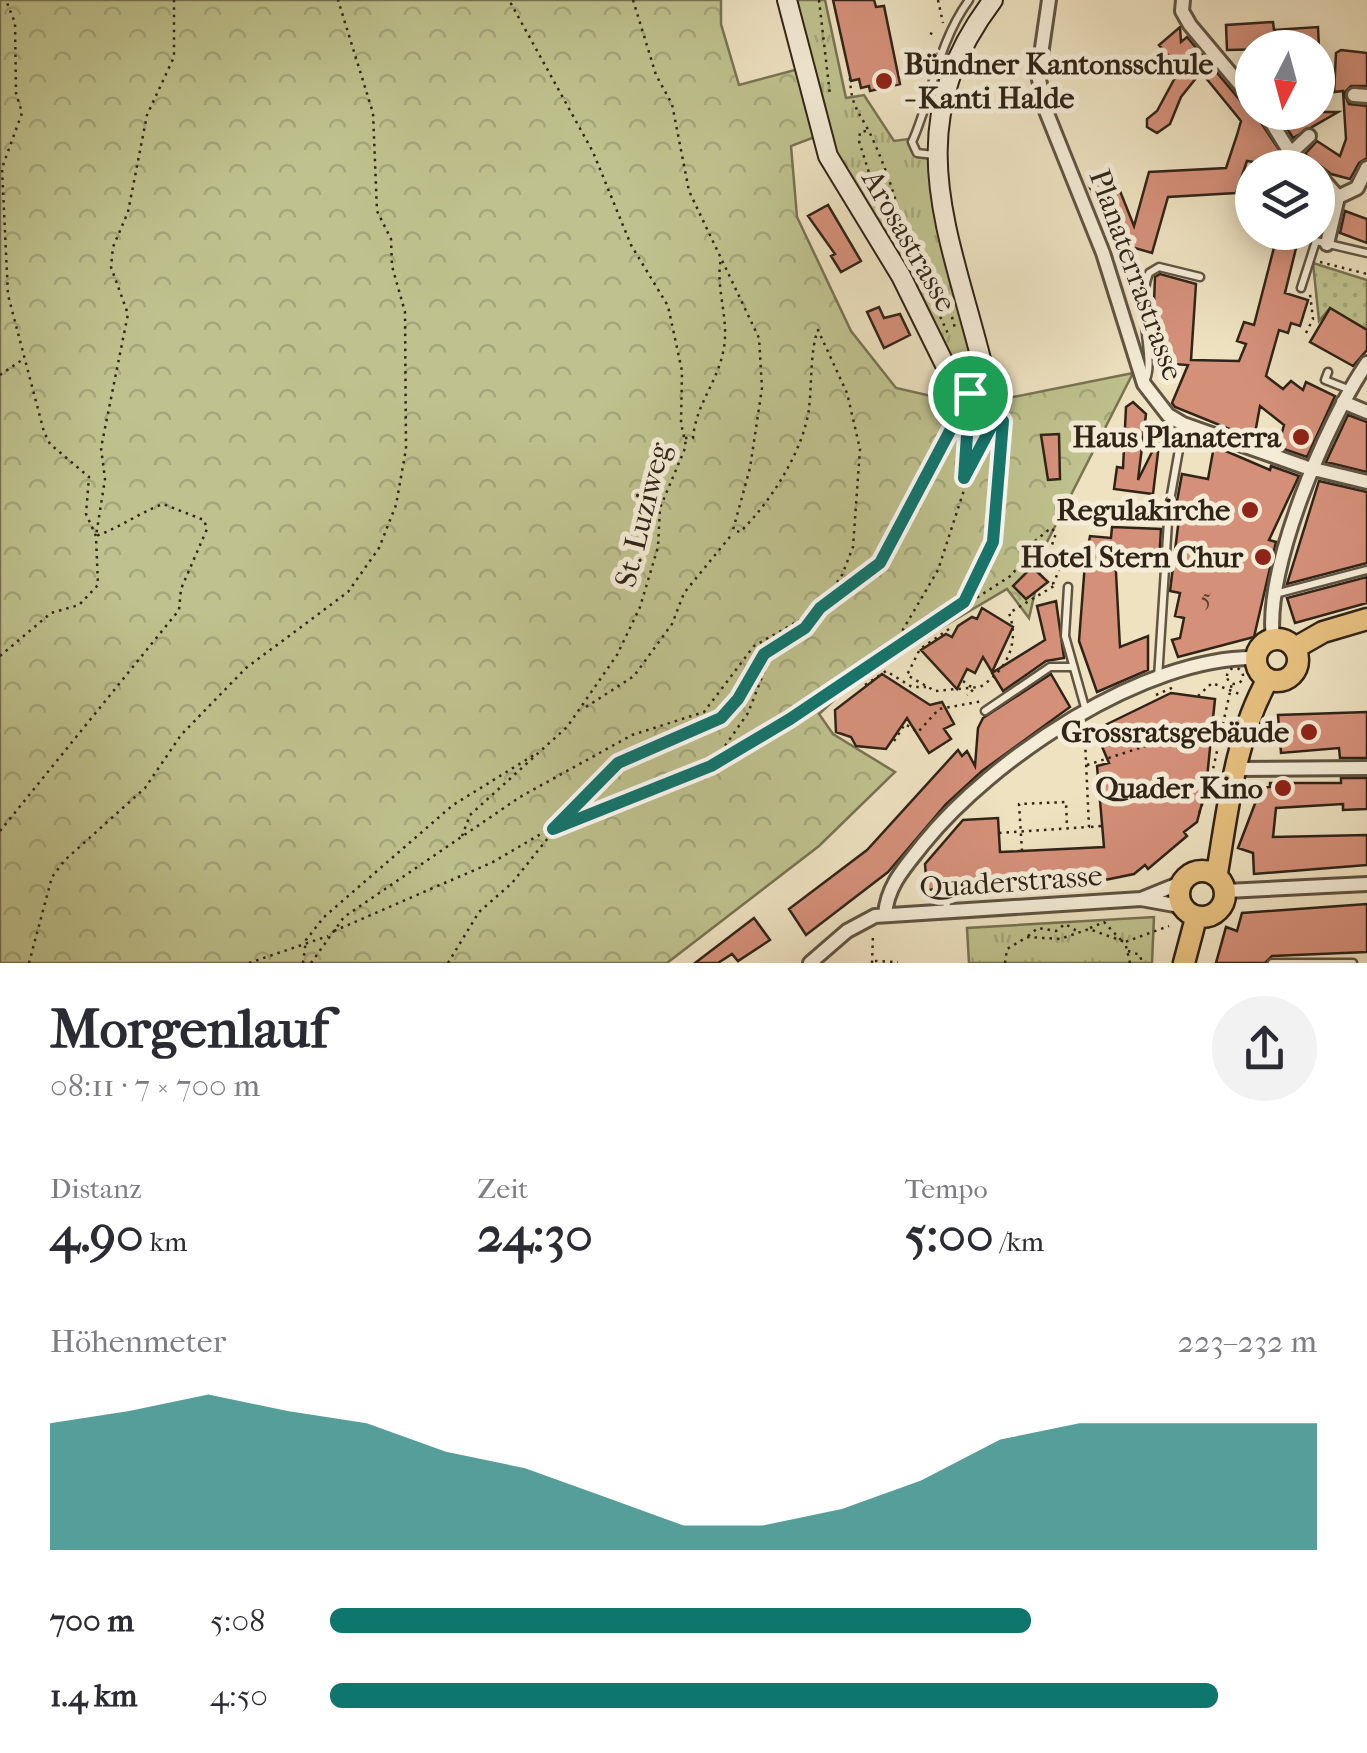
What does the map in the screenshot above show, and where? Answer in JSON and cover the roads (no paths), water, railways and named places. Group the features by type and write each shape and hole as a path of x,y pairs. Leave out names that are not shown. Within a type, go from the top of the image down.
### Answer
{"main road":[{"name":"Arosastrasse","path":"787,0 828,156 908,289 952,380 971,390 981,378 983,367 956,276 936,154 938,115 948,79 968,36 993,0"},
{"path":"1295,648 1323,632 1367,619"},
{"path":"1273,638 1295,648 1296,671 1286,679 1268,679 1258,670 1256,658 1261,646 1273,638"},
{"path":"1184,963 1188,912 1206,880 1221,799 1237,769 1256,702 1268,679"},
{"path":"1188,912 1217,908 1206,880"}],"street":[{"name":"Planaterrastrasse","path":"1049,0 1039,60 1040,90 1103,254 1144,384 1168,415 1183,424 1313,469 1367,482"},
{"path":"1183,0 1182,12 1190,25 1235,79"},
{"path":"1294,150 1310,136"},
{"path":"1338,197 1357,188 1367,168"},
{"path":"1335,194 1338,197"},
{"path":"1335,210 1338,197"},
{"path":"1273,638 1274,594 1313,469 1346,396 1367,362"},
{"path":"1346,396 1367,412"},
{"path":"810,963 860,922 884,915 895,880 950,813 1001,767 1086,710 1158,679 1215,660 1256,658"},
{"path":"1237,769 1367,768"},
{"name":"Quaderstrasse","path":"884,915 1141,899 1206,880 1367,884"},
{"name":"Quaderstrasse","path":"1141,899 1188,912"}],"lane":[{"path":"936,154 918,154 912,142 947,39 969,0"},
{"path":"1335,246 1367,253"},
{"path":"1301,288 1313,250"},
{"path":"1144,384 1152,367 1142,311 1149,273 1159,267 1200,277"},
{"path":"1328,372 1325,380 1346,396"},
{"path":"1158,679 1169,506 1183,424"},
{"path":"1274,594 1367,570"},
{"path":"1068,587 1064,624 1072,668 1086,710"},
{"path":"981,710 1050,666 1072,668"},
{"path":"946,889 947,911"},
{"path":"1272,963 1353,963"}],"place":[{"name":"Bündner Kantonsschule - Kanti Halde","path":"884,81"},
{"name":"Haus Planaterra","path":"1301,437"},
{"name":"Regulakirche","path":"1250,510"},
{"name":"Hotel Stern Chur","path":"1263,557"},
{"name":"Grossratsgebäude","path":"1309,732"},
{"name":"Quader Kino","path":"1283,788"}]}
